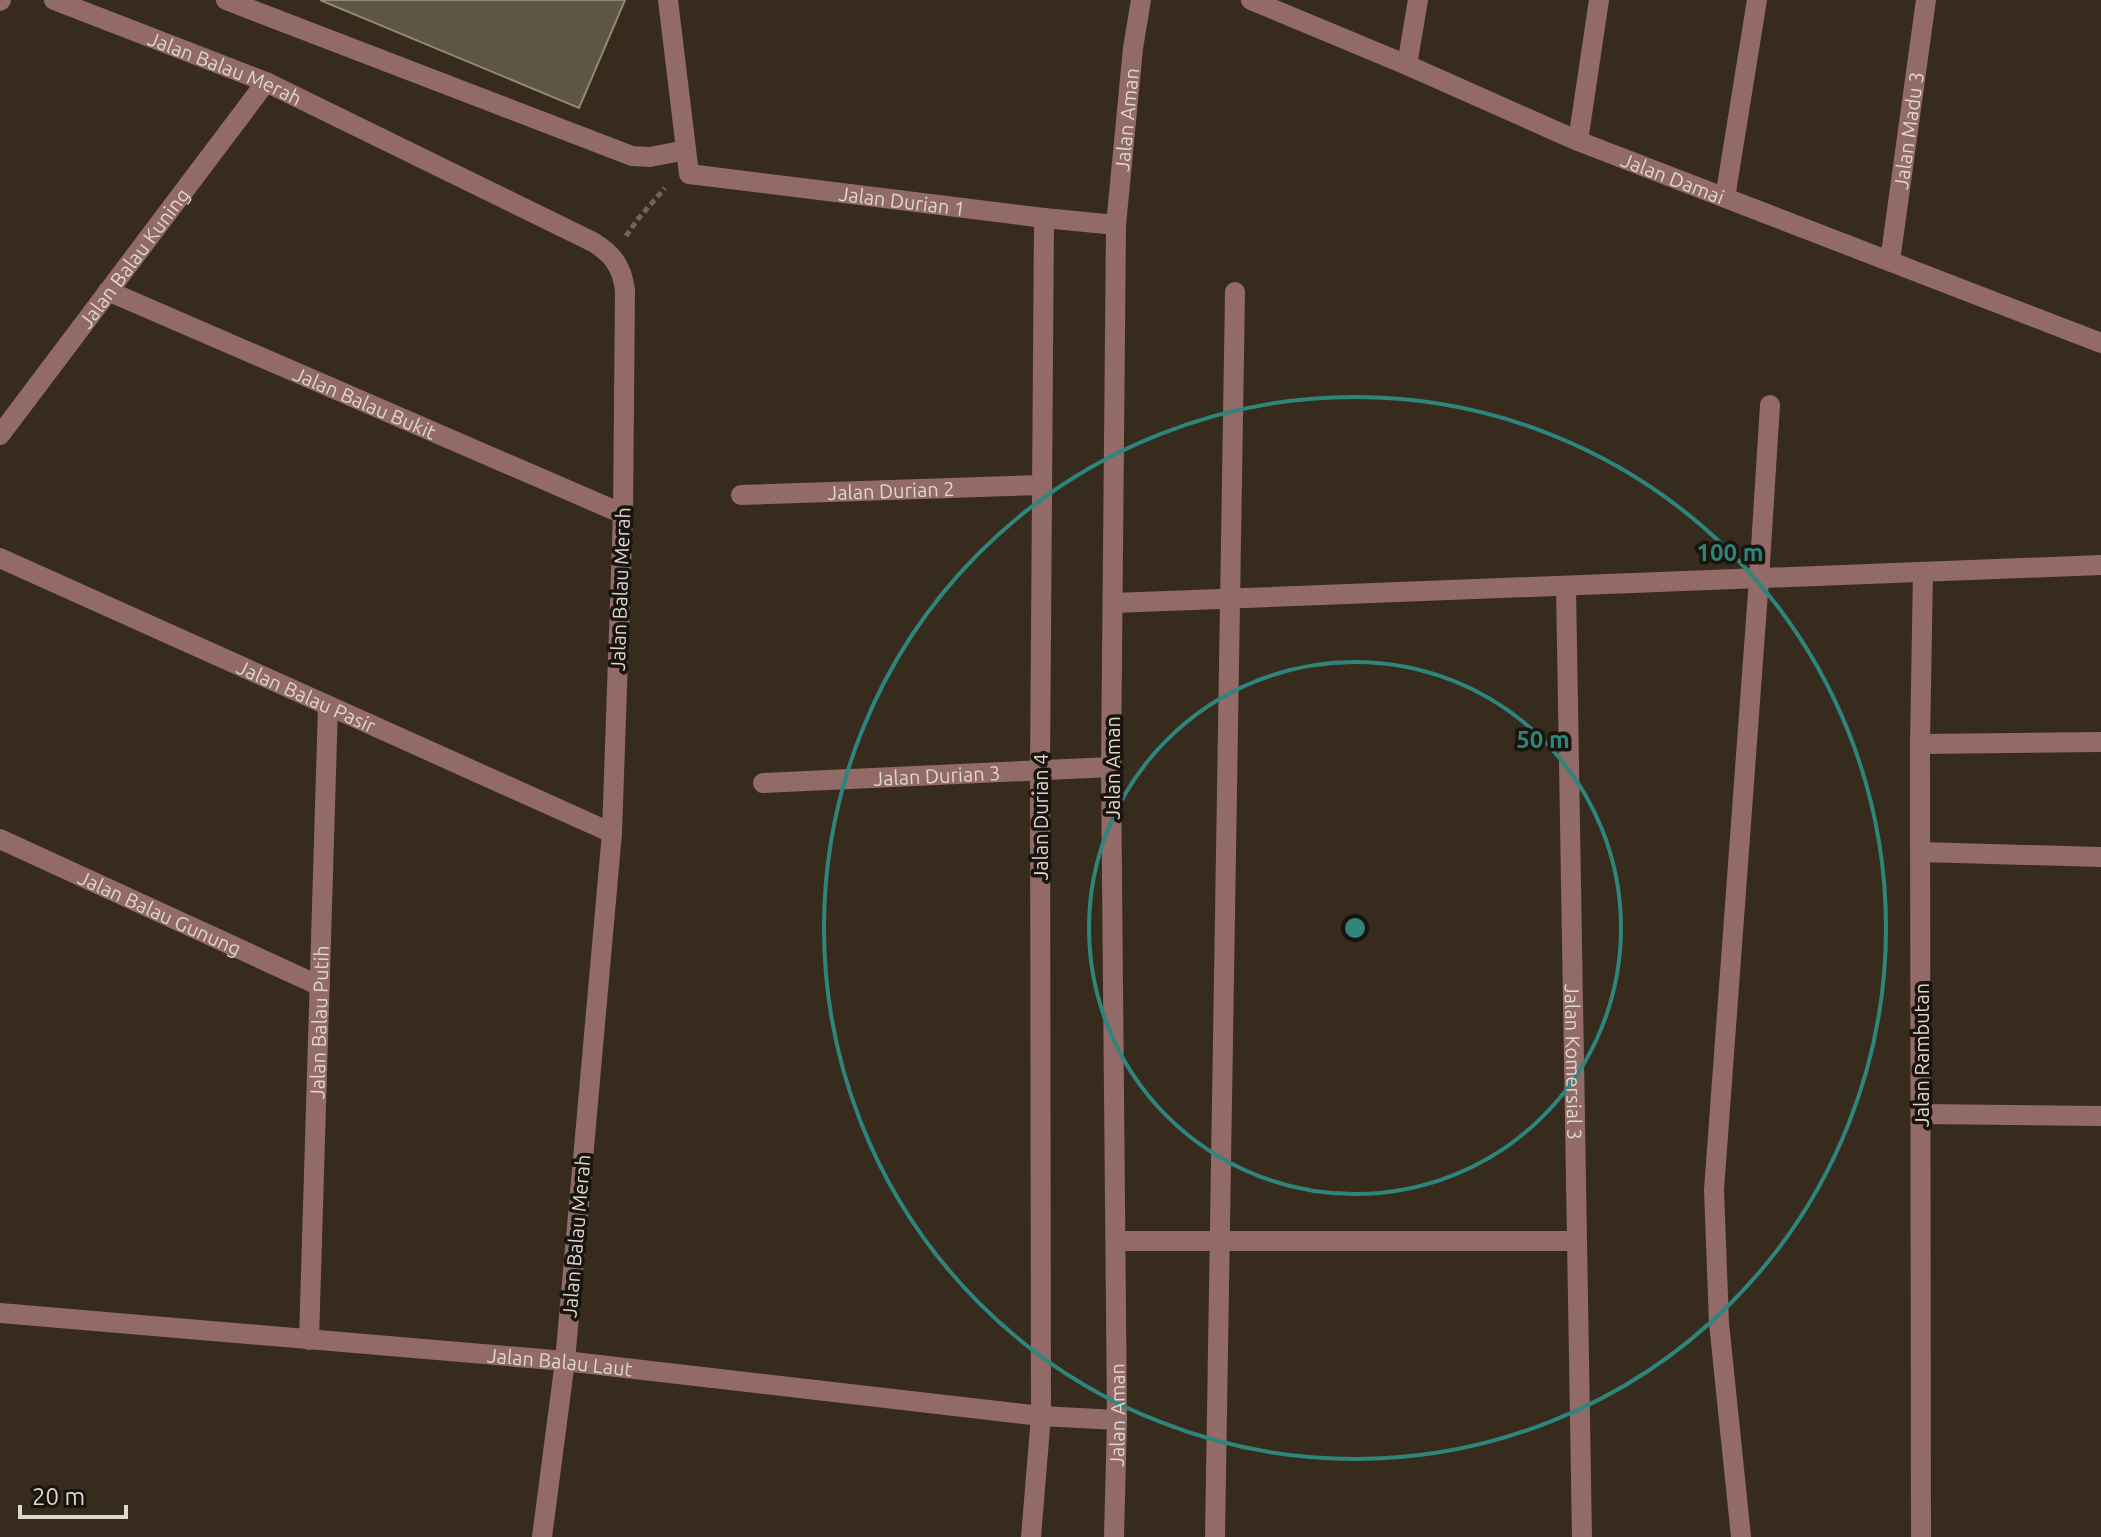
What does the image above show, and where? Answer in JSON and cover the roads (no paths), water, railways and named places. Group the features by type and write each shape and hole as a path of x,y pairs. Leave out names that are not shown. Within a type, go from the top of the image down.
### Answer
{"street":[{"name":"Jalan Balau Merah","path":"54,0 266,82 593,242 618,263 622,273 625,290 623,514 612,833 565,1361 542,1537"},
{"path":"226,0 632,156 650,157 686,150 668,0"},
{"name":"Jalan Aman","path":"1114,1537 1117,1420 1111,767 1116,225 1133,48 1141,0"},
{"path":"1407,65 1418,0"},
{"path":"1578,141 1599,0"},
{"path":"1725,198 1757,0"},
{"name":"Jalan Madu 3","path":"1890,261 1926,0"},
{"name":"Jalan Damai","path":"1253,1 1578,141 2101,343"},
{"name":"Jalan Balau Kuning","path":"0,435 266,82"},
{"name":"Jalan Durian 1","path":"686,150 689,174 1116,225"},
{"name":"Jalan Durian 4","path":"1031,1537 1041,1416 1040,769 1044,218"},
{"name":"Jalan Balau Bukit","path":"108,291 623,514"},
{"path":"1215,1537 1235,292"},
{"path":"1741,1537 1719,1323 1714,1190 1770,405"},
{"name":"Jalan Durian 2","path":"741,495 1041,485"},
{"name":"Jalan Balau Pasir","path":"0,558 612,833"},
{"path":"1113,603 2101,565"},
{"name":"Jalan Rambutan","path":"1921,1537 1920,744 1923,572"},
{"name":"Jalan Komersial 3","path":"1566,586 1582,1537"},
{"name":"Jalan Balau Putih","path":"309,1340 328,706"},
{"path":"1920,744 2101,742"},
{"name":"Jalan Durian 3","path":"763,783 1111,767"},
{"name":"Jalan Balau Gunung","path":"0,839 320,986"},
{"path":"1921,852 2101,857"},
{"path":"1921,1114 2101,1116"},
{"path":"1116,1241 1577,1241"},
{"name":"Jalan Balau Laut","path":"0,1313 565,1361 1041,1416 1117,1420"}]}
